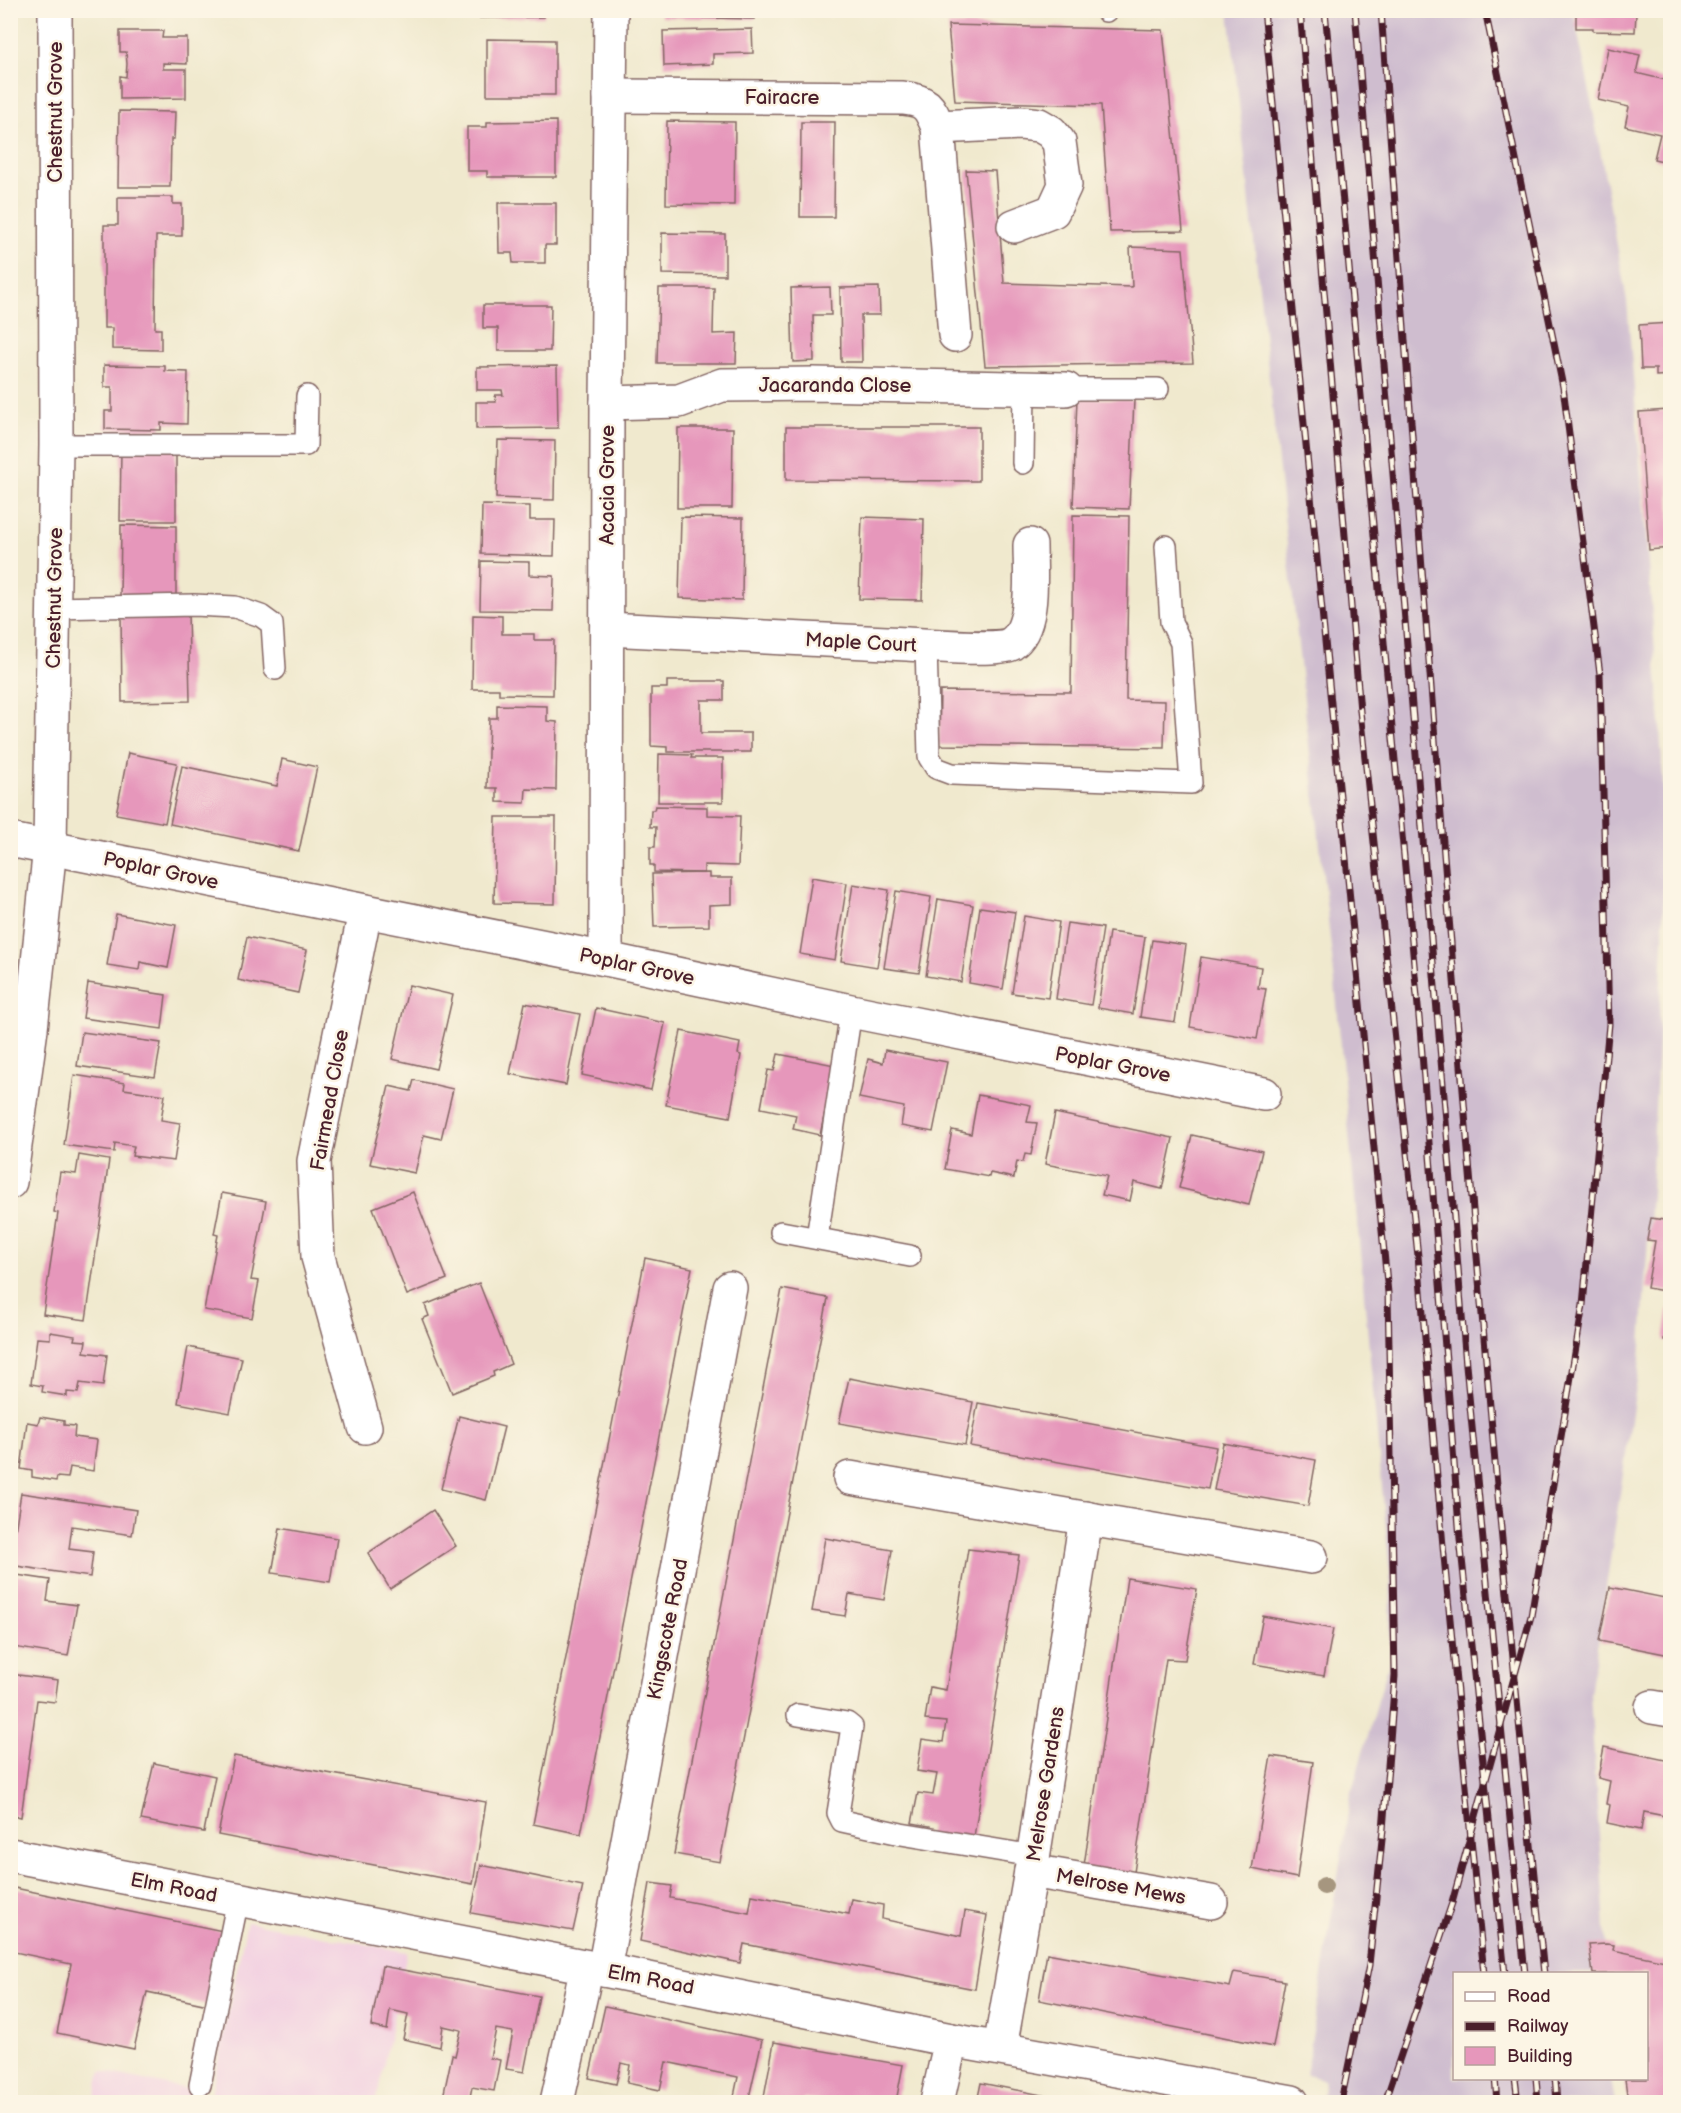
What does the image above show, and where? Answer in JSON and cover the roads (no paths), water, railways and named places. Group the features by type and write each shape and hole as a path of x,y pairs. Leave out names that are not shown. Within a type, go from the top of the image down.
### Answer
{"street":[{"name":"Chestnut Grove","path":"10,1182 31,1029 50,847 56,445 55,10"},
{"name":"Acacia Grove","path":"606,959 607,403 611,10"},
{"name":"Fairacre","path":"610,96 903,98 917,100 931,109 938,127 955,335"},
{"path":"938,127 1038,124 1051,132 1059,142 1065,186 1053,211 1014,226"},
{"name":"Jacaranda Close","path":"607,403 679,401 722,385 1024,386 1066,389"},
{"name":"Maple Court","path":"607,629 926,645 981,647 1010,645 1022,633 1029,609 1030,545"},
{"name":"Poplar Grove","path":"10,840 1264,1094"},
{"name":"Fairmead Close","path":"365,912 314,1161 318,1257 365,1427"},
{"name":"Kingscote Road","path":"557,2103 596,1968 730,1287"},
{"path":"850,1478 1311,1557"},
{"name":"Melrose Gardens","path":"1000,2048 1032,1864 1086,1518"},
{"name":"Elm Road","path":"10,1855 596,1968 951,2040 1292,2103"},
{"name":"Melrose Mews","path":"1032,1864 1055,1873 1211,1902"},
{"path":"937,2103 951,2040"}],"lane":[{"path":"1023,463 1024,386"},
{"path":"1066,389 1158,389"},
{"path":"56,445 306,445 307,396"},
{"path":"926,645 929,757 936,768 952,774 1191,783 1180,643 1171,622 1166,546"},
{"path":"53,608 194,605 235,607 261,616 272,624 275,669"},
{"path":"817,1238 851,1011"},
{"path":"781,1232 910,1256"},
{"path":"798,1715 847,1723 852,1727 838,1813 842,1821 1032,1864"},
{"path":"200,2085 238,1899"}],"railway":[{"path":"1264,10 1388,1293 1395,1676 1383,1830 1369,1965 1341,2102"},
{"path":"1300,10 1360,711 1418,1256 1484,1972"},
{"path":"1325,10 1420,1028 1460,1539 1505,1972"},
{"path":"1355,10 1466,1365 1525,1972"},
{"path":"1381,10 1475,1238 1544,1972"},
{"path":"1385,2102 1452,1903 1531,1616 1583,1305 1609,1024 1600,674 1563,387 1485,10"},
{"path":"1495,2080 1497,2102"},
{"path":"1515,2080 1518,2102"},
{"path":"1536,2080 1538,2102"},
{"path":"1555,2080 1557,2102"}]}
